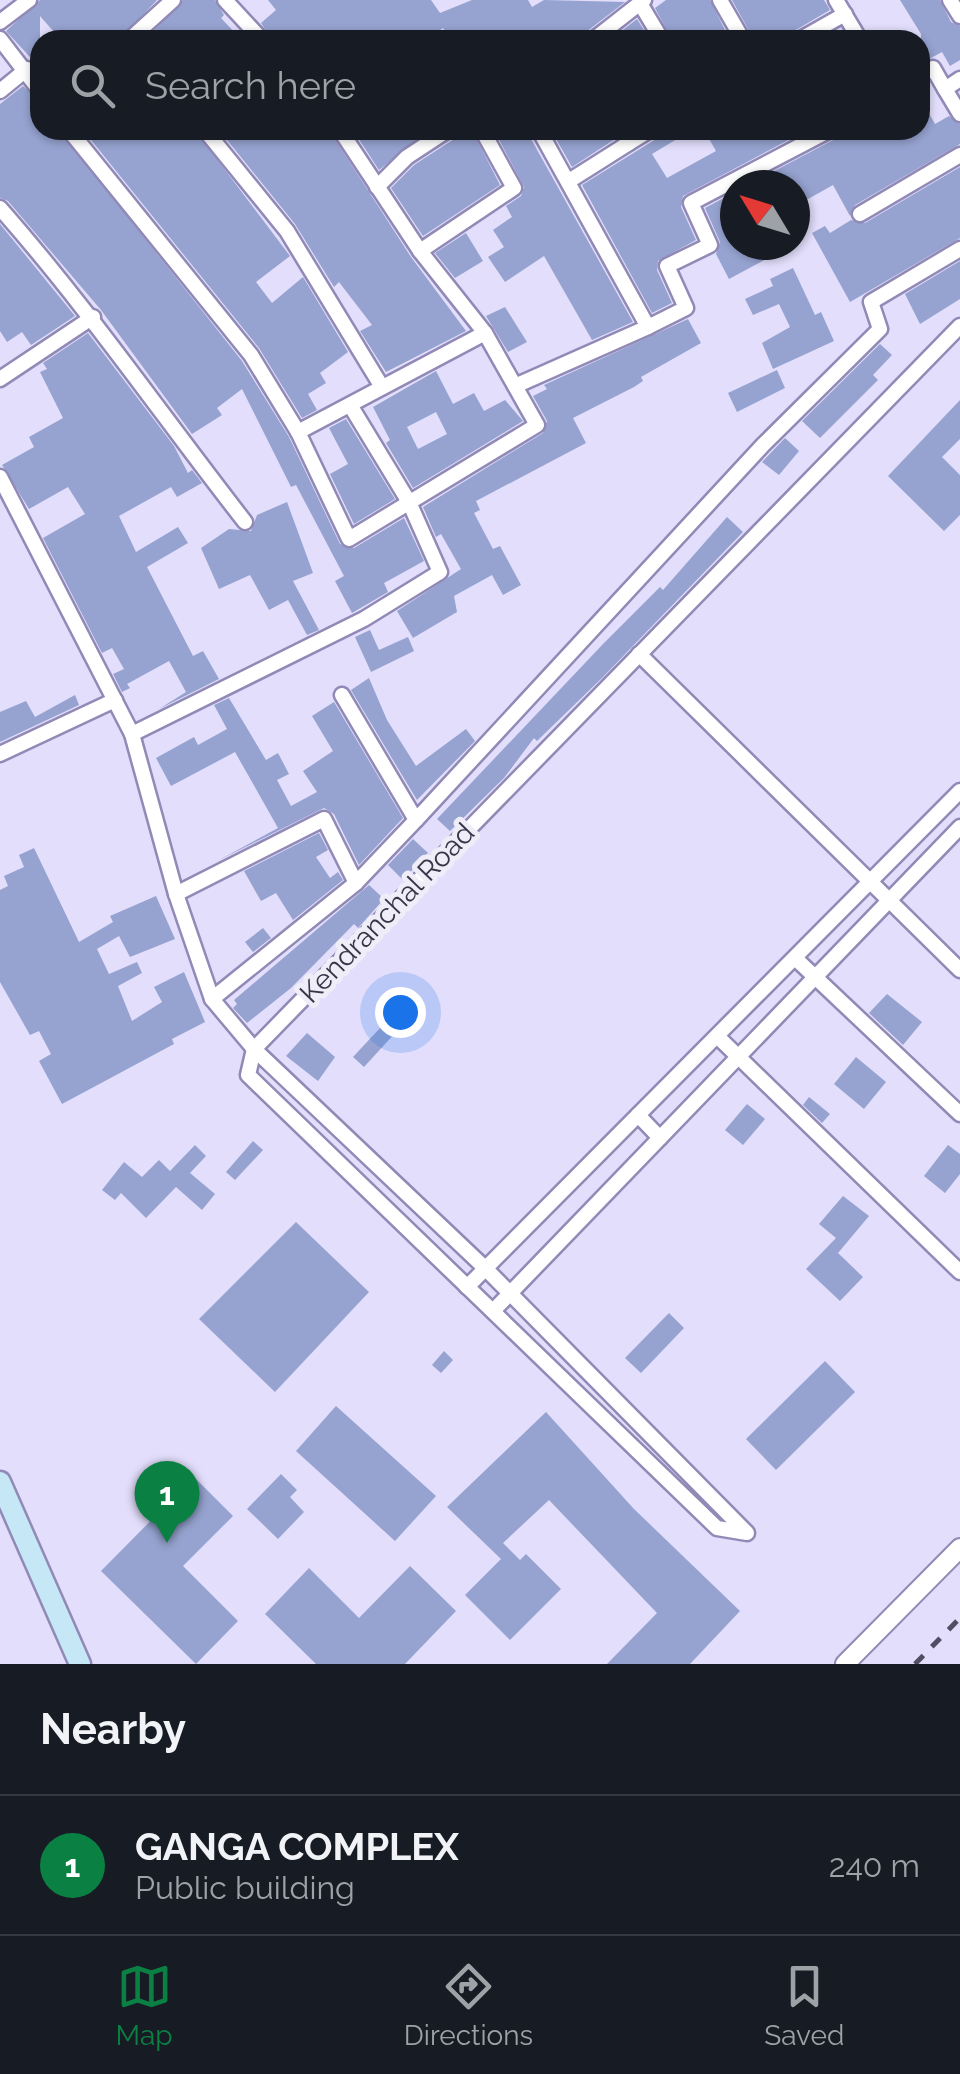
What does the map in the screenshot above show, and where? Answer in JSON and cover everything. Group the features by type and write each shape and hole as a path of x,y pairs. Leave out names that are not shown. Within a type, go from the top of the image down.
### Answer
{"main road":[{"path":"0,1482 80,1664"},
{"path":"0,1514 66,1664"}],"street":[{"path":"0,22 30,0"},
{"path":"146,0 158,13"},
{"path":"140,30 173,0"},
{"path":"225,0 253,30"},
{"path":"720,0 737,30"},
{"path":"836,0 854,30"},
{"path":"950,0 960,16"},
{"path":"606,30 642,3 657,30"},
{"path":"817,30 845,14"},
{"path":"0,39 30,76"},
{"path":"930,70 933,68 960,114"},
{"path":"0,91 26,70"},
{"path":"945,88 960,79"},
{"path":"78,140 250,355 298,432 349,539 537,426 485,333 420,250 346,140"},
{"path":"213,140 287,231 382,387"},
{"path":"377,187 407,157 433,140"},
{"path":"420,250 514,188 488,140"},
{"path":"545,140 648,327"},
{"path":"569,181 620,140"},
{"path":"515,386 686,308 667,266 710,245 691,203 811,140"},
{"path":"860,214 960,155"},
{"path":"0,208 93,317 150,400 245,522"},
{"path":"212,998 356,883 416,820 763,445 880,329 871,302 960,248"},
{"path":"0,379 93,317"},
{"name":"Kendranchal Road","path":"254,1049 960,326"},
{"path":"298,432 485,333"},
{"path":"132,734 364,619 440,572 409,502 350,405"},
{"path":"0,478 132,734 176,894 212,998 254,1049 486,1269 747,1533 717,1528 248,1075 254,1049"},
{"path":"639,654 960,970"},
{"path":"342,695 416,820"},
{"path":"0,754 115,700"},
{"path":"468,1287 960,791"},
{"path":"947,804 960,816"},
{"path":"176,894 324,819 356,883"},
{"path":"492,1310 960,828"},
{"path":"794,958 960,1114"},
{"path":"717,1036 960,1272"},
{"path":"638,1115 660,1138"},
{"path":"845,1664 960,1548"}],"building":[{"path":"40,0 157,0 128,30 52,30 40,16 40,30 30,30 30,57 6,31"},
{"path":"183,0 215,0 224,15 221,18 232,30 154,30"},
{"path":"268,0 431,0 440,13 472,0 528,0 532,7 544,0 625,2 589,30 266,30 261,23 276,10"},
{"path":"666,0 710,0 725,30 667,30 655,8"},
{"path":"732,0 824,0 830,10 796,30 748,30"},
{"path":"900,0 940,0 951,22 960,26 960,60 950,66 942,52 930,59 930,30 919,30"},
{"path":"637,19 644,30 623,30"},
{"path":"23,86 30,92 30,140 67,140 242,361 289,437 340,544 354,548 404,518 424,561 384,583 388,592 352,613 335,581 344,576 296,485 291,487 242,389 217,408 222,415 192,434 101,310 8,201 0,198 0,104"},
{"path":"930,115 935,124 949,116 960,124 960,144 855,205 850,216 833,185 810,198 810,170 776,170 833,140 930,140"},
{"path":"91,140 203,140 290,256 256,282 272,303 303,277 348,352 320,373 326,383 308,394 317,410 302,418 259,348"},
{"path":"227,140 335,140 411,257 466,331 386,372 360,331 372,325 339,282 334,287 295,224"},
{"path":"360,140 416,140 379,170"},
{"path":"452,140 477,140 500,185 423,236 391,188 414,165"},
{"path":"499,140 532,140 633,322 592,340 544,256 505,282 488,257 504,247 493,230 512,217 506,206 521,196 524,187"},
{"path":"557,140 613,140 572,167"},
{"path":"654,140 675,140 652,154 667,178 716,151 710,140 788,140 732,170 720,170 720,176 683,196 681,207 696,240 658,261 657,270 672,303 652,313 582,185"},
{"path":"960,167 960,238 850,302 812,233 825,226 830,233 851,220 865,223"},
{"path":"720,200 720,242 705,208"},
{"path":"0,224 75,316 31,345 22,332 7,342 0,331"},
{"path":"466,233 483,261 455,278 435,253"},
{"path":"720,242 720,260 764,260 729,279 716,254"},
{"path":"960,261 960,299 920,324 905,294"},
{"path":"793,268 815,315 821,312 834,341 773,369 762,343 790,327 779,304 753,315 745,299 773,286 770,279"},
{"path":"505,307 527,342 508,352 486,316"},
{"path":"688,319 701,343 641,377 643,381 634,387 573,418 586,443 476,501 480,510 474,513 493,549 500,546 521,585 503,595 492,575 454,596 457,612 413,638 397,611 461,569 441,534 436,537 423,507 543,433 547,421 533,396 547,389 544,385"},
{"path":"88,333 174,446 188,473 192,470 202,483 177,497 171,487 119,516 136,552 178,527 188,543 147,567 193,656 203,651 219,679 159,709 186,692 169,661 127,684 130,688 122,692 113,674 124,669 112,648 102,653 43,538 85,514 68,487 29,509 2,465 34,447 29,437 63,418 40,372 47,369 43,363"},
{"path":"880,344 892,355 873,375 878,380 820,438 802,421"},
{"path":"777,370 785,388 737,412 728,393"},
{"path":"436,371 453,404 474,393 484,411 505,400 523,421 413,488 386,443 390,440 373,407","holes":["436,412 447,434 418,449 407,427"]},
{"path":"960,400 960,439 942,457 960,475 960,515 944,531 888,476"},
{"path":"346,419 395,499 354,524 330,474 348,464 329,428"},
{"path":"785,438 799,451 779,475 762,462"},
{"path":"287,502 313,573 293,581 319,630 307,635 288,600 269,610 250,575 219,589 201,548 229,529 251,531 257,515"},
{"path":"727,517 743,532 602,678 537,741 534,738 504,778 450,831 437,819 604,643 660,587 663,590"},
{"path":"370,630 379,650 408,637 414,651 371,672 355,637"},
{"path":"369,678 387,720 416,766 466,729 475,741 417,800 351,690"},
{"path":"75,695 79,705 0,742 0,712 26,701 35,717"},
{"path":"229,698 266,760 278,753 289,774 277,780 291,806 317,792 303,771 333,751 312,716 334,702 403,818 359,865 334,814 324,808 219,860 278,828 235,752 171,786 156,758 194,737 198,745 227,729 214,705"},
{"path":"319,833 328,850 316,857 330,878 338,872 343,880 293,920 276,893 261,901 244,871"},
{"path":"413,839 428,853 403,880 388,865"},
{"path":"34,848 79,942 113,922 110,916 156,896 175,939 130,957 119,936 97,949 109,974 137,962 142,973 118,986 132,1021 162,1002 154,987 184,972 205,1022 172,1039 174,1044 62,1104 39,1061 51,1054 39,1031 30,1035 0,982 0,890 8,886 4,876 24,867 19,855"},
{"path":"369,885 384,899 358,928 354,924 291,988 247,1023 233,1008 237,1004 234,1000"},
{"path":"263,928 271,938 253,952 245,942"},
{"path":"887,994 922,1022 903,1045 869,1013"},
{"path":"408,998 418,1008 364,1067 353,1057"},
{"path":"307,1033 335,1057 318,1081 286,1056"},
{"path":"856,1057 886,1082 864,1109 834,1084"},
{"path":"809,1097 830,1114 822,1123 803,1105"},
{"path":"747,1104 765,1119 743,1145 725,1130"},
{"path":"253,1141 263,1150 235,1180 226,1172"},
{"path":"195,1145 206,1156 190,1173 215,1194 202,1210 176,1187 146,1218 121,1193 115,1200 102,1190 124,1162 142,1177 159,1160 170,1171"},
{"path":"948,1145 960,1154 960,1174 945,1193 924,1176"},
{"path":"843,1196 869,1216 838,1253 863,1277 840,1301 806,1269 836,1238 819,1224"},
{"path":"296,1222 369,1292 275,1392 199,1319"},
{"path":"669,1313 684,1328 641,1373 625,1358"},
{"path":"444,1351 453,1360 441,1373 432,1365"},
{"path":"825,1361 855,1392 776,1470 746,1439"},
{"path":"336,1406 436,1496 395,1541 296,1451"},
{"path":"546,1412 634,1509 740,1611 690,1664 607,1664 657,1613 549,1500 503,1543 520,1560 526,1554 561,1589 510,1640 465,1595 501,1559 447,1507"},
{"path":"281,1474 297,1490 290,1497 304,1512 278,1539 247,1509"},
{"path":"194,1477 233,1516 183,1566 238,1621 196,1664 101,1571"},
{"path":"410,1566 456,1611 405,1664 316,1664 265,1614 309,1568 359,1618"}],"railway":[{"path":"915,1664 960,1618"}],"place":[{"name":"GANGA COMPLEX","path":"167,1543"}]}
